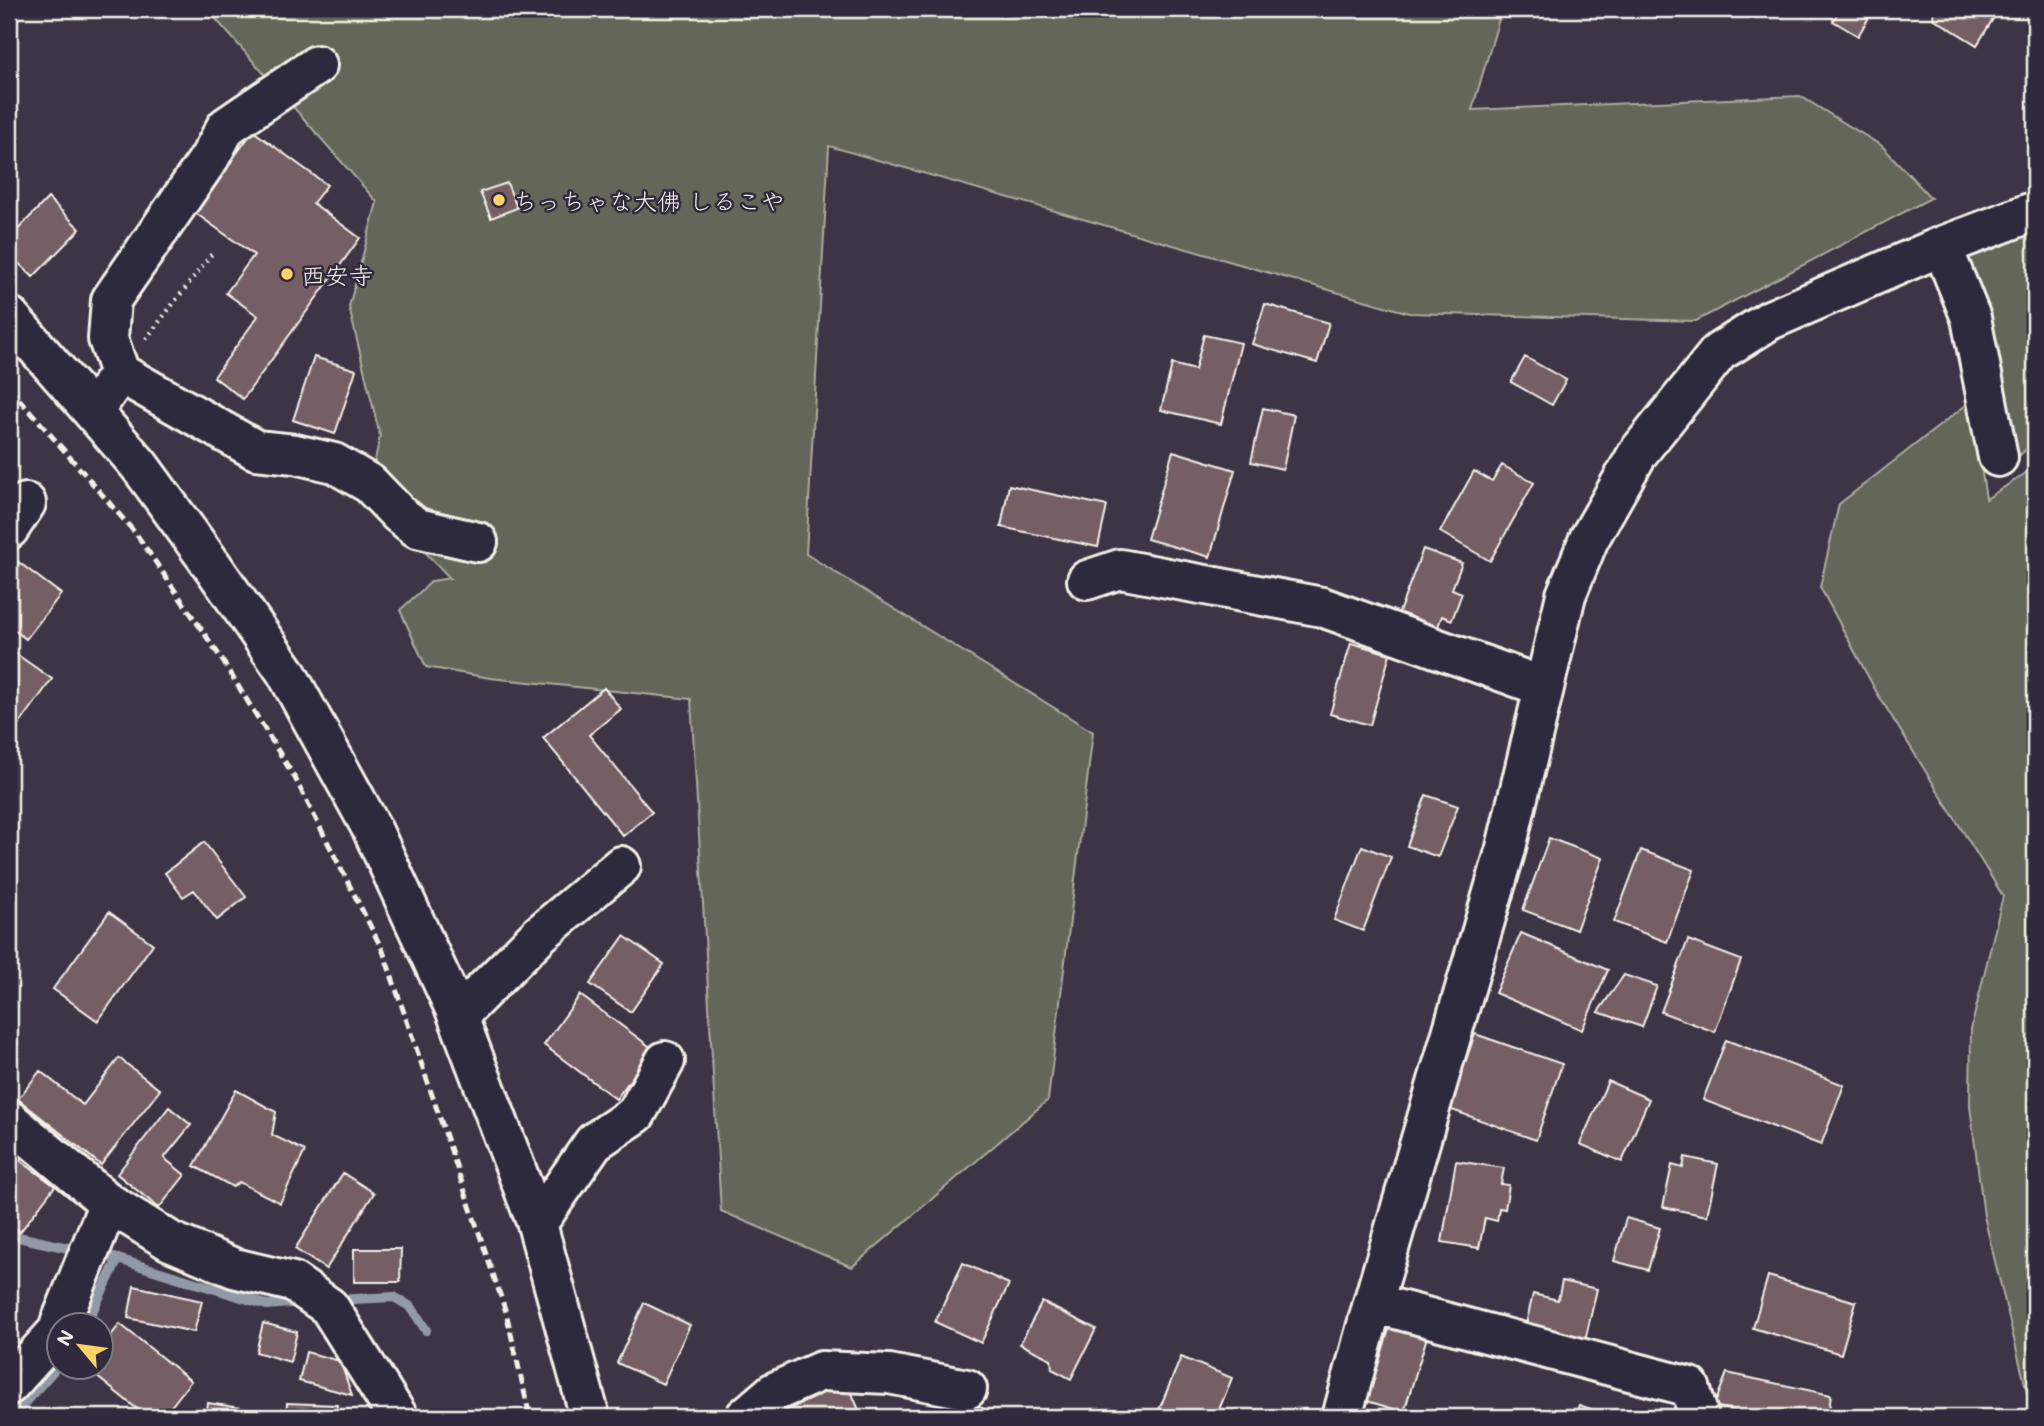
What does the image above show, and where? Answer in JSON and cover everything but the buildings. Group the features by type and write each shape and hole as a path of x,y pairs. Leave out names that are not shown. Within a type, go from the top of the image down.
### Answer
{"street":[{"path":"317,65 226,127 210,157 111,300 108,339 120,373 256,450 295,454 334,463 370,484 417,528 478,542"},
{"path":"1342,1417 1505,852 1566,595 1589,539 1639,453 1719,352 1770,320 1942,246 2035,211"},
{"path":"1942,246 1971,317 1998,457"},
{"path":"9,316 139,465 286,672 372,829 458,1016 537,1224 590,1417"},
{"path":"93,412 120,373"},
{"path":"1087,580 1120,569 1322,607 1544,687"},
{"path":"458,1016 540,934 621,866"},
{"path":"537,1224 594,1142 635,1114 665,1061"},
{"path":"9,1120 108,1203 170,1241 233,1268 293,1282 329,1307 398,1417"},
{"path":"66,1310 108,1203"},
{"path":"1373,1303 1690,1387 1699,1417"},
{"path":"9,1385 46,1344"},
{"path":"745,1417 774,1392 821,1371 889,1374 967,1389"}],"path":[{"path":"120,373 214,251"}],"green space":[{"path":"207,9 1502,9 1472,110 1800,96 1882,146 1931,198 1696,321 1409,313 829,146 806,554 1093,732 1048,1100 852,1267 721,1211 691,699 490,678 426,667 400,610 432,581 450,578 364,489 370,484 380,436 349,307 377,202"},
{"path":"2035,220 2035,441 2017,458 1955,265"},
{"path":"1971,401 1986,499 2035,467 2035,1417 1984,1216 1970,1106 1971,1029 2003,896 1877,693 1820,587 1839,504"}],"waterway":[{"path":"9,1235 118,1259 267,1305 301,1302"},
{"path":"93,1310 118,1259"},
{"path":"335,1300 394,1297 411,1307 426,1330"},
{"path":"12,1417 46,1379"}],"railway":[{"path":"9,388 137,535 219,655 295,778 383,951 506,1312 530,1417"}],"place":[{"name":"ちっちゃな大佛 しるこや","path":"499,200"},
{"name":"西安寺","path":"287,274"}]}
